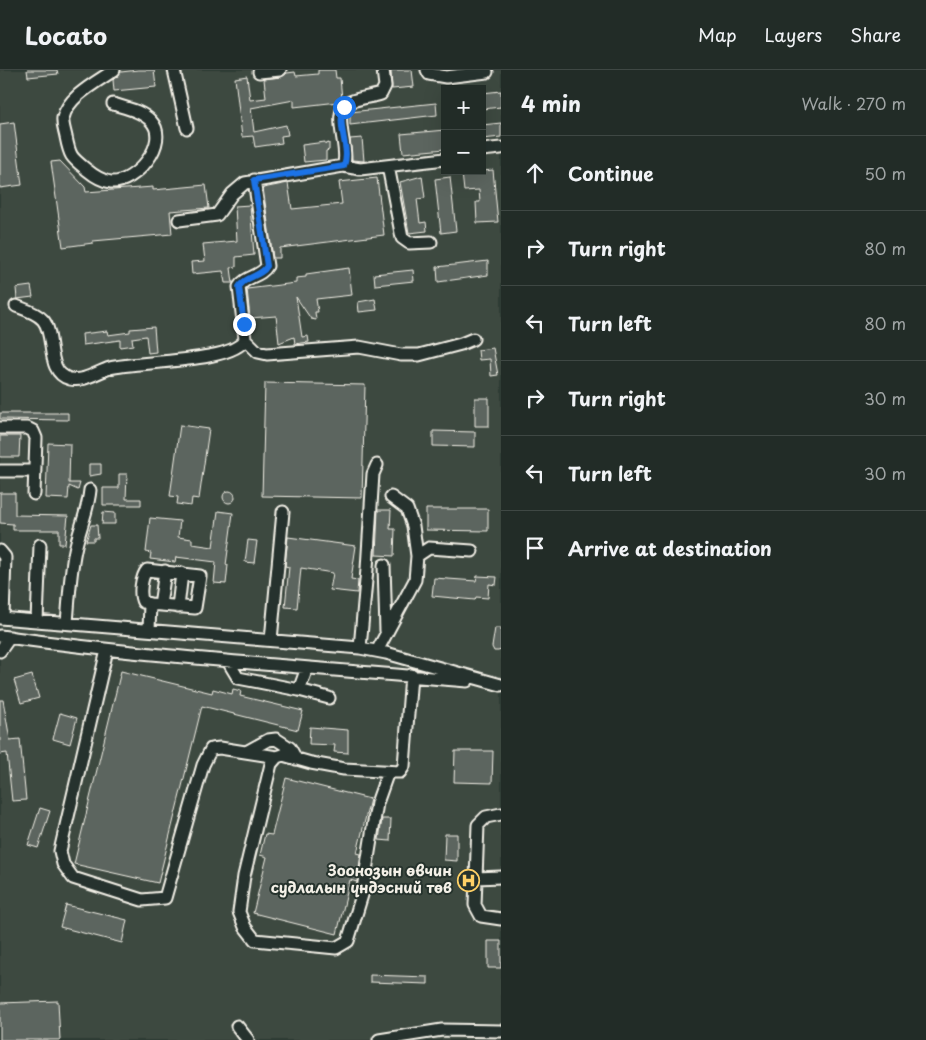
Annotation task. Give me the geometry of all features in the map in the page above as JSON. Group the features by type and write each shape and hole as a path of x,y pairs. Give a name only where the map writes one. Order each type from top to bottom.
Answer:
{"street":[{"path":"113,104 136,110 152,121 156,133 155,147 145,166 129,178 111,182 95,176 69,155 62,120 67,106 114,70"},
{"path":"174,70 187,128"},
{"path":"259,72 280,70"},
{"path":"344,166 345,160 340,122 344,107 348,103 381,94 385,86 383,70"},
{"path":"427,70 429,74 446,77 487,72"},
{"path":"486,150 501,148"},
{"path":"179,220 217,215 236,190 245,183 254,180 344,166 360,169 441,159"},
{"path":"388,166 402,238 410,243 430,242"},
{"path":"254,180 267,266 263,272 245,280 239,287 245,339 258,352 267,354 359,348 401,355 419,355 453,347 472,339"},
{"path":"16,306 43,320 48,328 56,366 61,373 70,379 87,378 111,368 197,358 238,348 245,339"},
{"path":"0,428 27,428 33,431 36,438 34,494"},
{"path":"360,648 368,569 373,474 377,465"},
{"path":"0,471 35,471"},
{"path":"67,623 75,551 82,521 89,504 90,490"},
{"path":"377,651 415,580 417,556 413,526 407,509 391,497"},
{"path":"271,640 283,512"},
{"path":"37,621 40,545"},
{"path":"417,556 429,548 472,551"},
{"path":"0,551 5,557 1,618 360,648 497,684"},
{"path":"384,565 386,633"},
{"path":"152,570 182,573 198,575 200,578 195,608 155,604 141,600 144,574 152,570"},
{"path":"149,630 165,571"},
{"path":"178,607 182,573"},
{"path":"0,651 5,637 229,663 411,675 497,684"},
{"path":"107,650 60,850 63,864 73,878 142,900 165,898 206,757 210,749 220,748 277,757 283,755 344,769 400,772 404,766 411,675"},
{"path":"229,663 238,678 300,690 329,698"},
{"path":"300,690 307,668"},
{"path":"246,752 268,740 276,739 290,748 296,759"},
{"path":"277,757 271,764 246,866 239,912 245,927 255,940 336,948 348,941 362,895 377,802 388,772"},
{"path":"501,814 486,817 478,825 475,905 478,912 486,918 501,919"},
{"path":"476,878 501,877"},
{"path":"237,1026 248,1040"},
{"path":"379,1040 442,1030 501,1031"}],"shaded area":[{"path":"0,70 501,70 501,1040 0,1040"}],"building":[{"path":"27,70 57,70 58,74 28,77"},
{"path":"154,70 156,87 114,91 113,80 121,72"},
{"path":"318,70 335,70 336,78 340,78 342,99 338,102 294,107 294,100 251,108 254,132 286,125 288,135 281,136 282,143 255,147 253,136 242,137 235,78 247,76 250,100 266,98 264,79 281,77 287,73 295,72 296,76 318,74"},
{"path":"391,70 412,70 414,87 392,89"},
{"path":"501,91 501,107 486,109 486,93"},
{"path":"436,103 437,115 350,125 350,112"},
{"path":"14,122 22,185 0,188 0,124"},
{"path":"501,123 501,137 486,139 486,125"},
{"path":"441,130 441,149 403,153 401,134"},
{"path":"362,138 364,161 352,160 350,139"},
{"path":"325,142 325,144 329,143 329,150 326,151 326,160 304,162 302,145"},
{"path":"60,161 85,187 86,192 153,187 153,190 206,185 209,208 170,211 172,234 93,241 93,243 63,247 51,162"},
{"path":"493,170 498,222 477,223 476,202 480,202 479,190 464,191 462,175 486,175 486,171"},
{"path":"422,176 425,198 417,199 420,223 426,222 427,231 409,233 400,182"},
{"path":"450,177 456,231 441,233 435,179"},
{"path":"377,178 384,235 280,248 280,258 273,258 263,188 288,183 292,209 342,204 339,182"},
{"path":"250,205 254,255 236,257 236,267 231,268 233,283 225,283 223,271 192,274 191,262 205,261 203,244 237,241 235,206"},
{"path":"488,261 488,275 438,282 437,267"},
{"path":"349,268 352,295 316,299 318,312 315,312 316,320 311,319 296,297 302,337 308,336 309,342 295,344 294,337 279,343 276,316 250,318 247,289 296,283 296,278 306,277 306,274"},
{"path":"413,270 414,281 375,285 374,274"},
{"path":"31,286 33,297 17,299 16,288"},
{"path":"375,299 377,310 359,312 358,302"},
{"path":"154,327 156,352 148,353 146,336 132,338 133,345 120,347 120,340 83,345 82,334 107,331 108,335 130,332 130,329"},
{"path":"493,348 498,375 491,376 490,359 479,360 478,350"},
{"path":"265,383 365,385 362,498 262,496"},
{"path":"475,398 489,398 489,426 475,426"},
{"path":"0,413 68,413 68,420 0,419"},
{"path":"180,425 209,429 199,499 192,498 191,506 177,504 178,497 170,496"},
{"path":"433,431 475,432 475,447 433,446"},
{"path":"0,436 20,436 19,457 0,457"},
{"path":"48,443 70,444 69,483 80,483 78,490 69,486 68,499 46,498"},
{"path":"89,464 101,464 101,474 89,476"},
{"path":"119,474 127,474 126,499 141,499 141,505 103,505 103,488 119,488"},
{"path":"231,491 234,492 234,502 227,503 224,502 223,495 224,492"},
{"path":"0,493 15,493 15,515 68,516 65,544 59,544 59,530 13,530 13,524 0,523"},
{"path":"426,509 488,509 488,531 426,530"},
{"path":"378,510 391,510 390,529 395,529 394,556 376,555"},
{"path":"218,511 233,513 226,565 228,565 226,584 214,583 216,562 176,557 175,562 150,559 151,553 146,552 150,518 180,521 178,537 192,539 192,544 213,547"},
{"path":"103,512 115,513 115,524 102,524"},
{"path":"91,525 97,525 98,538 94,538 94,541 86,541"},
{"path":"288,537 356,546 351,579 358,580 357,593 330,590 333,573 301,568 297,608 285,607 289,567 285,566"},
{"path":"248,540 257,541 254,563 245,562"},
{"path":"477,576 497,577 496,585 489,584 488,598 476,597 475,600 432,596 434,578 476,581"},
{"path":"495,628 501,628 501,650 498,651 494,651 492,647"},
{"path":"121,671 212,693 213,689 232,694 233,689 241,691 240,696 303,711 298,730 202,706 158,883 74,864"},
{"path":"32,675 39,698 21,703 14,680"},
{"path":"0,700 3,700 10,740 20,739 26,800 12,801 7,753 0,754"},
{"path":"60,713 77,718 70,744 53,739"},
{"path":"310,727 348,730 348,753 334,752 335,745 309,744"},
{"path":"455,751 493,751 492,783 454,782"},
{"path":"286,778 370,799 357,853 361,854 357,882 350,880 337,934 253,913 267,857 260,855 265,834 272,835"},
{"path":"40,808 50,811 38,848 28,845"},
{"path":"382,819 391,819 390,841 379,840"},
{"path":"445,834 457,834 457,861 444,860"},
{"path":"66,905 127,920 122,943 60,927"},
{"path":"488,941 501,941 501,968 488,968"},
{"path":"370,975 428,977 428,984 370,982"},
{"path":"58,1001 60,1040 0,1040 0,1003"}],"place":[{"name":"Зоонозын өвчин судлалын үндэсний төв","path":"468,880"}],"route":[{"path":"244,324 239,287 245,280 266,270 267,266 254,180 341,168 344,166 344,145 340,117 344,107"}]}
